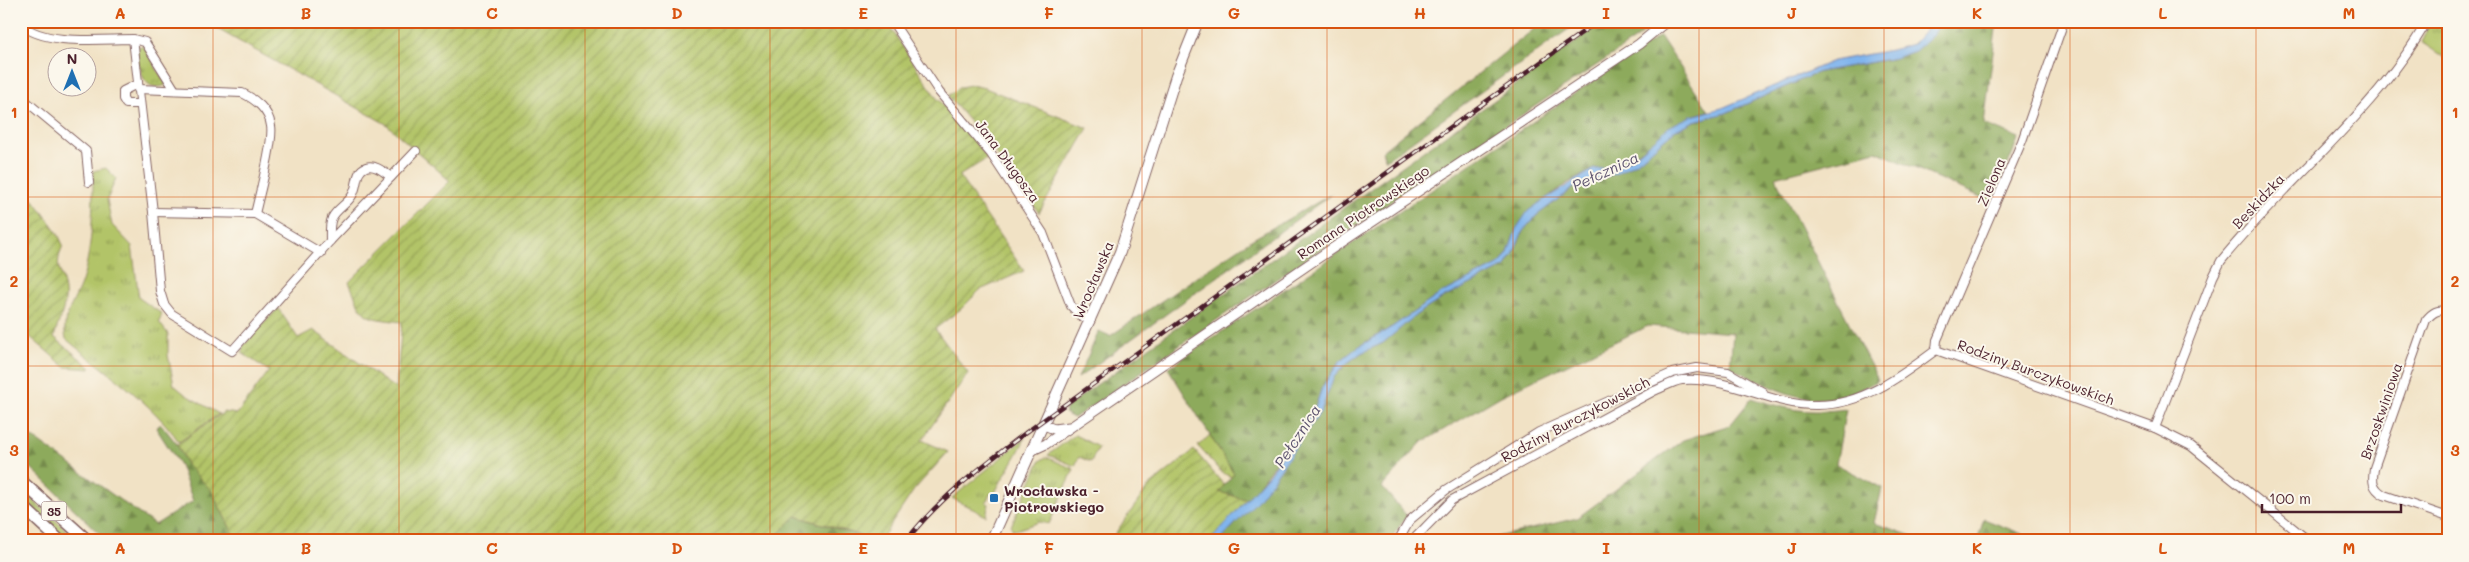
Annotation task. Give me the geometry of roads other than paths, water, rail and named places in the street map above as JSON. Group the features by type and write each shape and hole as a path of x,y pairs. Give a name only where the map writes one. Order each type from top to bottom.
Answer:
{"main road":[{"name":"Wrocławska","path":"991,541 1091,320 1125,239 1176,76 1198,21"},
{"name":"35","path":"21,481 88,541"},
{"name":"35","path":"21,504 60,541"}],"street":[{"name":"Jana Długosza","path":"892,21 938,92 991,154 1043,233 1071,306 1081,316 1091,320"},
{"name":"Romana Piotrowskiego","path":"1033,450 1046,444 1320,257 1639,44 1667,21"},
{"name":"Zielona","path":"1936,350 1937,340 2022,141 2064,21"},
{"name":"Beskidzka","path":"2155,428 2213,277 2221,261 2374,94 2417,40 2427,21"},
{"path":"21,24 28,31 42,37 133,39 145,42 175,90"},
{"path":"133,39 160,291 164,304 172,314 232,351 330,241 416,151"},
{"path":"140,104 126,104 123,100 123,91 137,87 242,92 253,98 262,107 272,127 255,214"},
{"path":"21,97 86,151 89,182"},
{"path":"330,241 330,223 333,215 348,202 354,192 358,174 364,168 373,166 391,177"},
{"path":"153,212 255,214 321,253"},
{"name":"Brzoskwiniowa","path":"2448,312 2442,310 2432,313 2426,320 2374,468 2372,482 2376,490 2384,495 2448,517"},
{"name":"Rodziny Burczykowskich","path":"1412,541 1452,500 1654,391 1681,380 1714,382 1793,404 1818,405 1858,398 1898,379 1936,350 2155,428 2191,446 2278,514 2309,541"},
{"name":"Rodziny Burczykowskich","path":"1398,541 1410,520 1446,490 1539,432 1672,373 1697,368 1728,372 1771,397"},
{"path":"1044,425 1062,429 1074,425"}],"water":[{"name":"Pełcznica","path":"1933,21 1941,21 1934,34 1915,51 1895,58 1819,72 1726,113 1694,121 1674,131 1637,162 1617,173 1573,188 1536,216 1523,231 1513,255 1505,267 1443,298 1416,315 1383,343 1361,353 1346,364 1334,377 1321,411 1258,500 1219,541 1210,541 1268,475 1315,408 1322,387 1340,361 1358,347 1392,327 1440,294 1500,264 1508,253 1516,229 1528,211 1594,169 1615,168 1634,157 1670,126 1691,116 1722,108 1833,61 1913,44"}],"railway":[{"path":"906,541 948,496 1028,431 1598,21"}],"place":[{"name":"Wrocławska - Piotrowskiego","path":"994,498"}]}
